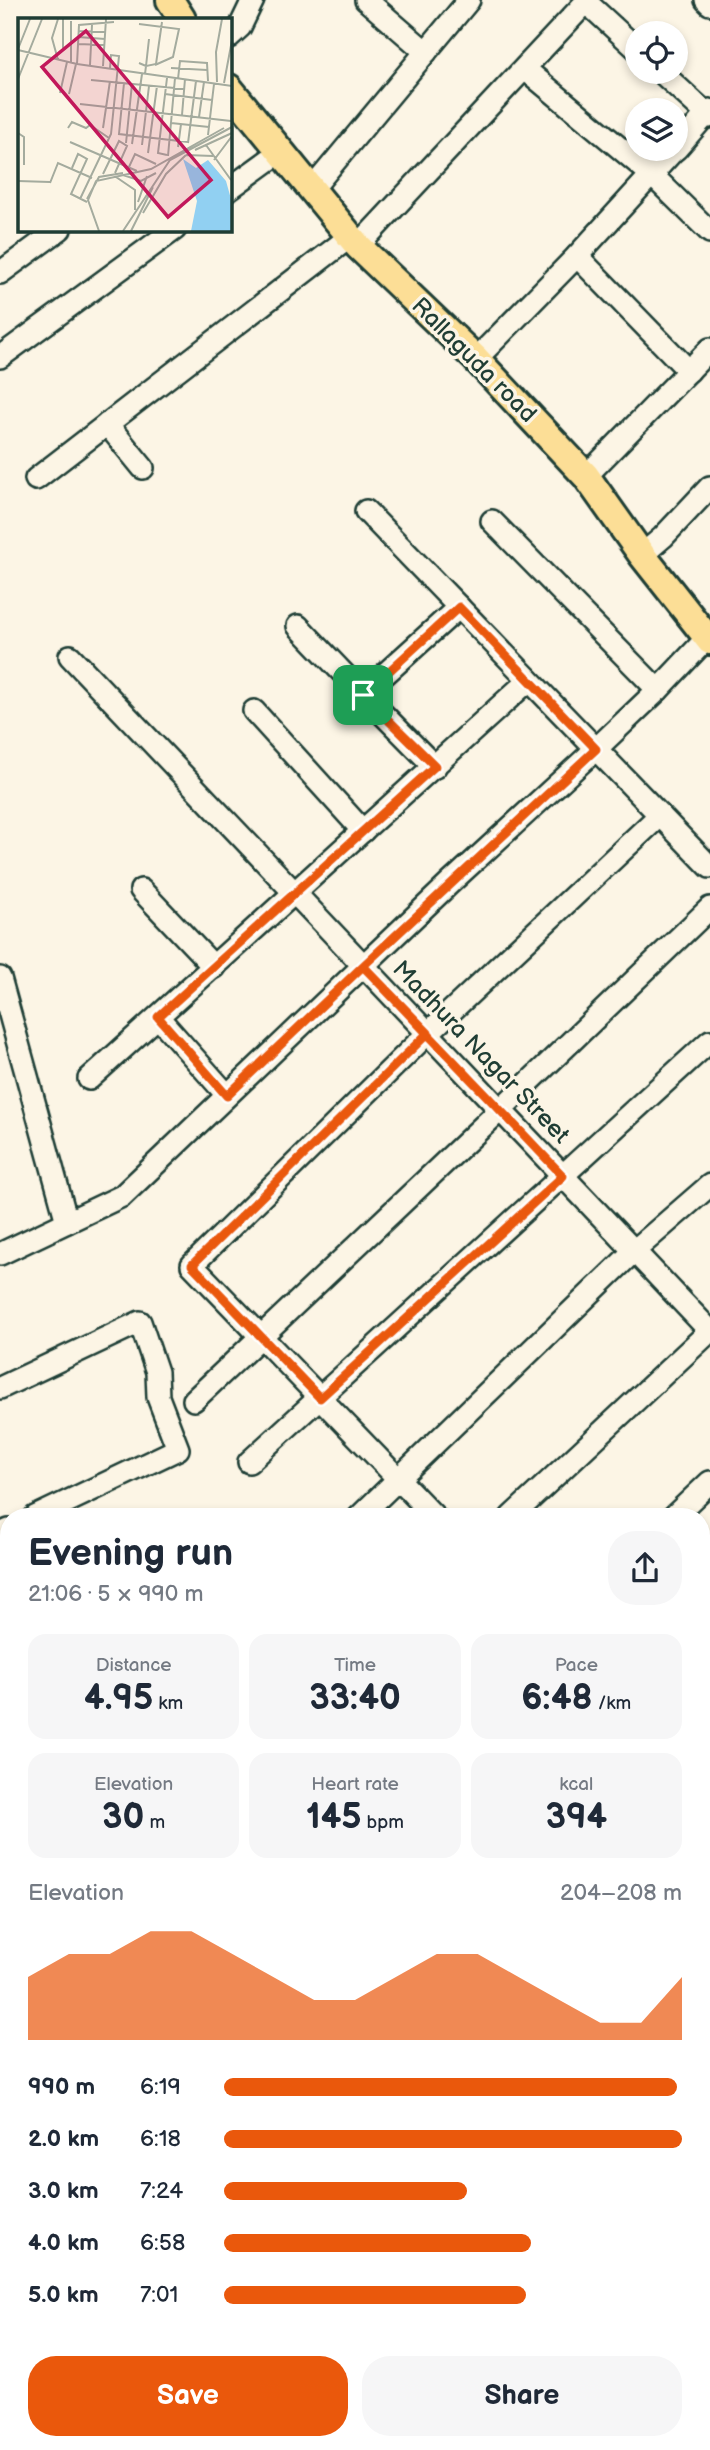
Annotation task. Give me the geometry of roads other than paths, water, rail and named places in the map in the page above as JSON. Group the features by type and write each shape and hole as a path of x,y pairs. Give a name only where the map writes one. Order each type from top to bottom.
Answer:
{"main road":[{"path":"170,0 181,18"},
{"name":"Rallaguda road","path":"232,98 355,241 476,359 586,476 642,555 709,638"}],"street":[{"path":"231,35 240,27 253,0"},
{"path":"366,0 426,51"},
{"path":"312,189 469,0"},
{"path":"706,0 710,4"},
{"path":"36,478 355,241 525,69 587,1 625,37"},
{"path":"525,69 652,175 710,232"},
{"path":"675,84 709,114 688,136"},
{"path":"231,188 280,152"},
{"path":"476,359 577,256 664,161"},
{"path":"0,273 57,231"},
{"path":"0,357 171,231"},
{"path":"577,256 689,372"},
{"path":"586,476 710,349"},
{"path":"107,424 143,468"},
{"path":"642,555 663,537 710,487"},
{"path":"366,511 710,867"},
{"path":"492,521 657,690"},
{"path":"363,695 459,607"},
{"path":"298,626 435,766"},
{"path":"0,1254 122,1196 596,749 709,638"},
{"name":"Madhura Nagar Street","path":"70,656 710,1331"},
{"path":"89,1079 529,680"},
{"path":"254,711 363,831"},
{"path":"426,1508 192,1265 428,1033 660,815"},
{"path":"141,890 214,967"},
{"path":"194,1399 262,1338 385,1217 710,908"},
{"path":"0,978 67,1223"},
{"path":"158,1017 227,1096"},
{"path":"249,1462 710,1041"},
{"path":"368,1508 634,1251 710,1185"},
{"path":"0,1388 140,1322 157,1372 158,1397 178,1449 54,1508"},
{"path":"521,1508 710,1331"},
{"path":"683,1508 710,1482"}]}
